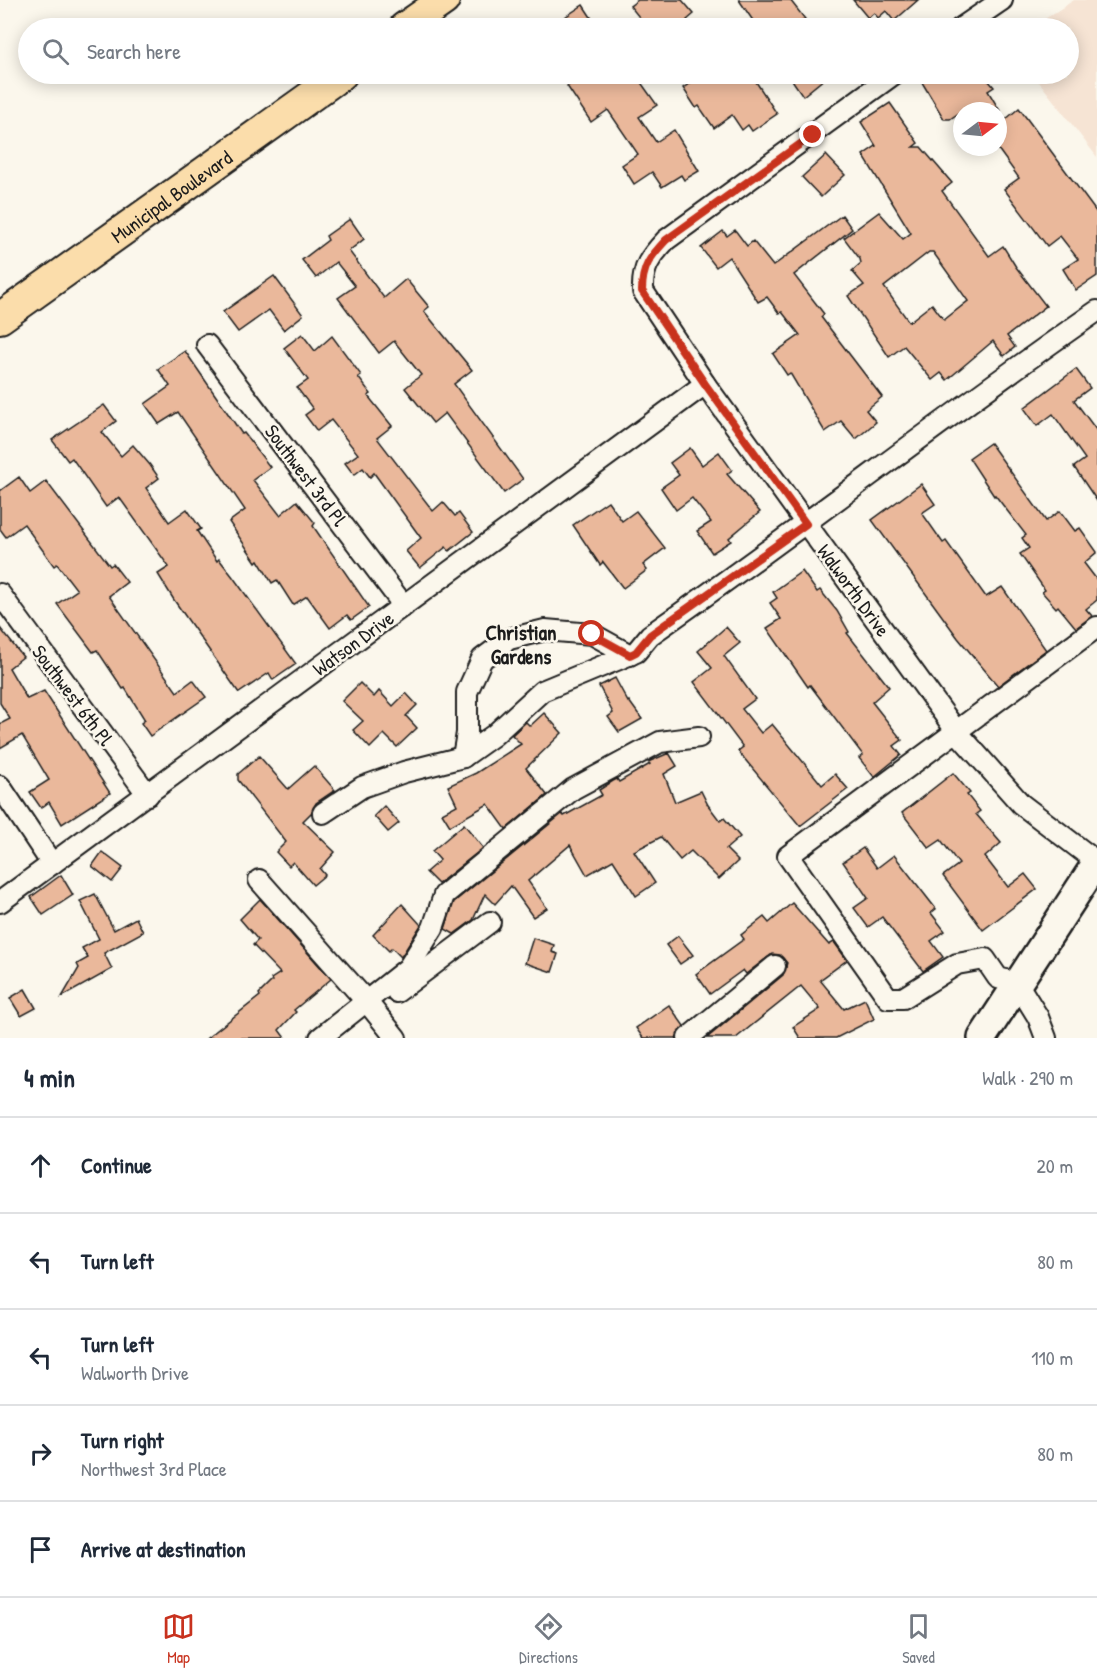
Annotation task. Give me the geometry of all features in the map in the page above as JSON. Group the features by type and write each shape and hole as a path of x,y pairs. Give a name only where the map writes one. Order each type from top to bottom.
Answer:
{"main road":[{"path":"418,18 444,0"},
{"name":"Municipal Boulevard","path":"0,318 328,84"}],"street":[{"path":"976,18 1002,0"},
{"name":"Walworth Drive","path":"880,84 666,240 647,261 642,274 642,291 705,384 957,732 1021,804 1097,862"},
{"path":"323,813 362,787 404,772 463,757 494,735 542,691 636,652 650,635 806,524 922,435 1097,311"},
{"name":"Southwest 3rd Pl","path":"207,345 404,606"},
{"name":"Watson Drive","path":"0,902 705,384"},
{"name":"Southwest 6th Pl","path":"0,594 148,795"},
{"path":"1046,1038 1038,1017 1017,983 998,978 984,959 957,964 903,998 888,998 788,856 1097,627"},
{"path":"463,757 467,692 482,659 509,639 545,630 592,634 630,655"},
{"path":"371,1006 408,968 433,928 444,895 573,789 660,742 699,738"},
{"path":"0,786 52,864"},
{"path":"982,1038 1097,862"},
{"path":"259,880 371,1006 396,1038"},
{"path":"320,1038 371,1006 490,922"},
{"path":"688,1038 775,966"}],"shaded area":[{"path":"1074,0 1097,0 1097,157 1041,84 1079,84 1079,18 1046,18"}],"building":[{"path":"638,0 682,0 694,14 689,18 640,18 630,6"},
{"path":"739,0 790,0 804,18 751,18"},
{"path":"853,0 918,0 897,18 892,18 886,11 878,18 874,13 868,18"},
{"path":"583,5 591,18 564,18"},
{"path":"570,84 642,84 657,105 639,117 656,142 674,130 699,171 684,180 681,175 662,187 652,172 634,184 622,165 638,154 608,110 591,122 567,86"},
{"path":"689,84 758,84 777,114 752,131 748,125 742,130 732,115 714,128 699,106 696,108 683,88"},
{"path":"795,84 818,84 803,96"},
{"path":"923,84 991,84 994,87 988,91 995,102 953,102 953,117 944,119"},
{"path":"890,103 918,143 913,147 921,147 952,183 942,191 989,256 1003,246 1046,306 1007,336 1015,347 1004,356 993,341 947,380 941,373 932,380 904,346 889,357 848,296 864,285 852,271 861,263 860,259 844,238 879,212 903,239 911,233 863,155 876,146 861,122","holes":["929,252 933,252 968,301 944,320 932,304 909,322 884,287"]},
{"path":"1019,108 1097,213 1097,276 1076,290 1063,269 1078,259 1060,236 1047,246 1004,189 1019,178 1003,156 1007,156 1007,118"},
{"path":"826,155 845,175 821,197 802,177"},
{"path":"842,215 852,229 794,275 824,314 821,317 882,397 866,410 876,422 856,439 841,421 825,432 790,373 787,375 773,354 800,335 782,312 779,313 767,297 758,302 729,257 716,267 701,248 723,231 727,236 735,230 747,246 753,241 773,266"},
{"path":"350,219 364,239 349,251 384,298 406,279 429,307 424,311 472,370 454,384 523,479 504,493 445,413 433,423 405,388 421,375 394,341 379,353 338,298 355,286 336,262 316,278 302,260 328,240 326,236"},
{"path":"274,276 303,315 284,330 269,310 238,332 223,312"},
{"path":"302,334 315,351 332,336 361,375 358,377 371,394 368,396 392,426 377,438 433,511 443,502 455,516 459,513 473,532 449,551 446,547 420,568 406,551 421,538 374,473 370,477 363,468 354,475 345,463 358,454 331,420 317,431 305,415 313,409 297,388 308,380 284,348"},
{"path":"185,351 242,434 244,433 270,467 253,480 280,515 297,501 315,523 313,526 369,607 351,620 347,615 330,628 307,596 293,605 277,580 272,583 258,560 256,562 229,522 245,510 178,412 159,424 145,404 170,386 158,369"},
{"path":"1076,369 1090,388 1074,400 1097,431 1097,501 1074,467 1085,459 1053,414 1037,426 1024,408"},
{"path":"104,405 116,421 102,432 121,456 133,445 150,465 159,478 146,488 169,522 187,509 201,529 197,531 217,561 219,559 233,577 296,664 273,680 269,673 239,693 158,574 169,567 119,497 106,507 72,458 68,461 52,440"},
{"path":"990,443 1046,521 1060,511 1075,531 1080,528 1097,552 1084,563 1097,580 1097,600 1086,609 1092,616 1076,628 1058,606 1056,608 1042,592 1045,590 1020,554 1029,548 1022,538 1026,535 994,496 969,458"},
{"path":"690,448 702,465 719,452 732,470 727,474 760,512 729,538 731,541 712,553 697,531 711,522 692,498 676,510 661,488 679,475 670,463"},
{"path":"19,477 30,493 46,481 110,566 113,564 127,582 109,596 177,692 193,680 206,697 150,736 141,723 145,720 125,688 123,689 97,650 93,652 57,604 77,590 57,564 54,566 24,524 6,537 0,529 0,491"},
{"path":"921,484 935,504 922,513 943,543 946,541 986,597 1002,587 1046,650 998,686 958,638 872,520"},
{"path":"608,501 622,521 636,511 665,548 643,565 647,570 623,588 603,562 600,565 573,525"},
{"path":"802,571 817,592 820,590 837,611 849,632 847,633 889,687 872,702 902,740 894,746 901,755 874,777 859,758 863,755 810,685 808,687 767,628 781,619 770,603 777,598 773,592"},
{"path":"726,627 740,643 724,656 755,699 742,709 761,733 772,724 822,785 835,774 848,789 800,826 738,751 743,747 694,682 712,668 698,651"},
{"path":"0,628 23,657 9,668 27,699 44,691 110,793 62,824 49,802 41,808 30,792 49,780 22,735 0,748 0,724 10,719 0,703"},
{"path":"615,678 628,702 642,719 619,732 608,717 613,713 599,686"},
{"path":"360,683 374,697 379,691 393,706 406,693 417,705 406,716 417,728 397,747 384,734 370,748 353,730 363,721 342,701"},
{"path":"544,713 562,733 526,768 547,795 506,829 488,804 450,826 442,813 457,805 448,786 476,773 521,744 512,735 526,722 530,726"},
{"path":"669,753 677,766 664,774 675,802 701,791 720,821 724,818 740,837 726,849 738,861 719,879 691,851 680,860 661,837 634,851 655,883 636,896 613,860 587,875 570,845 528,881 547,908 533,917 511,886 495,904 485,894 473,920 454,934 445,929 454,902 562,814 564,816 602,795 599,790 613,781 617,779 619,782 650,764 648,762"},
{"path":"259,756 288,789 314,766 335,790 316,803 311,813 303,821 335,852 320,869 325,875 313,885 293,862 289,866 276,852 286,842 238,780 238,774"},
{"path":"953,773 970,793 967,795 980,811 976,814 1001,843 985,857 1008,887 1025,874 1037,889 983,930 943,876 959,864 941,840 929,848 902,813"},
{"path":"384,806 399,823 388,832 374,816"},
{"path":"464,824 483,848 438,884 426,872 440,860 432,851"},
{"path":"863,848 877,868 894,855 936,909 931,913 945,931 931,941 943,957 923,971 882,917 868,927 854,908 868,898 843,862"},
{"path":"102,852 123,868 112,882 92,866"},
{"path":"61,875 73,895 43,915 31,897"},
{"path":"95,894 114,930 136,918 143,932 104,953 112,969 62,997 79,968 77,964 88,958 82,948 99,939 80,901"},
{"path":"260,899 331,979 294,1010 296,1012 279,1030 285,1038 207,1038 260,996 259,994 272,981 271,979 280,973 253,945 258,940 240,919"},
{"path":"792,903 829,945 834,942 847,960 820,980 844,1009 865,999 874,1019 836,1038 800,1038 793,1027 820,1009 801,986 736,1038 707,1038 783,975 787,963 780,955 772,954 746,974 743,970 710,994 696,974 744,939 741,935 764,917 769,923"},
{"path":"402,904 421,925 401,957 392,948 389,951 373,935"},
{"path":"678,936 693,955 680,964 666,945"},
{"path":"533,938 554,945 552,952 558,954 552,972 525,963"},
{"path":"25,989 36,1008 21,1016 10,998"},
{"path":"669,1005 684,1026 676,1038 643,1038 636,1028"}],"district":[{"name":"Christian Gardens","path":"521,644"}],"route":[{"path":"592,634 630,655 636,652 650,635 806,524 705,384 642,291 642,274 647,261 666,240 748,179 813,135"}]}
